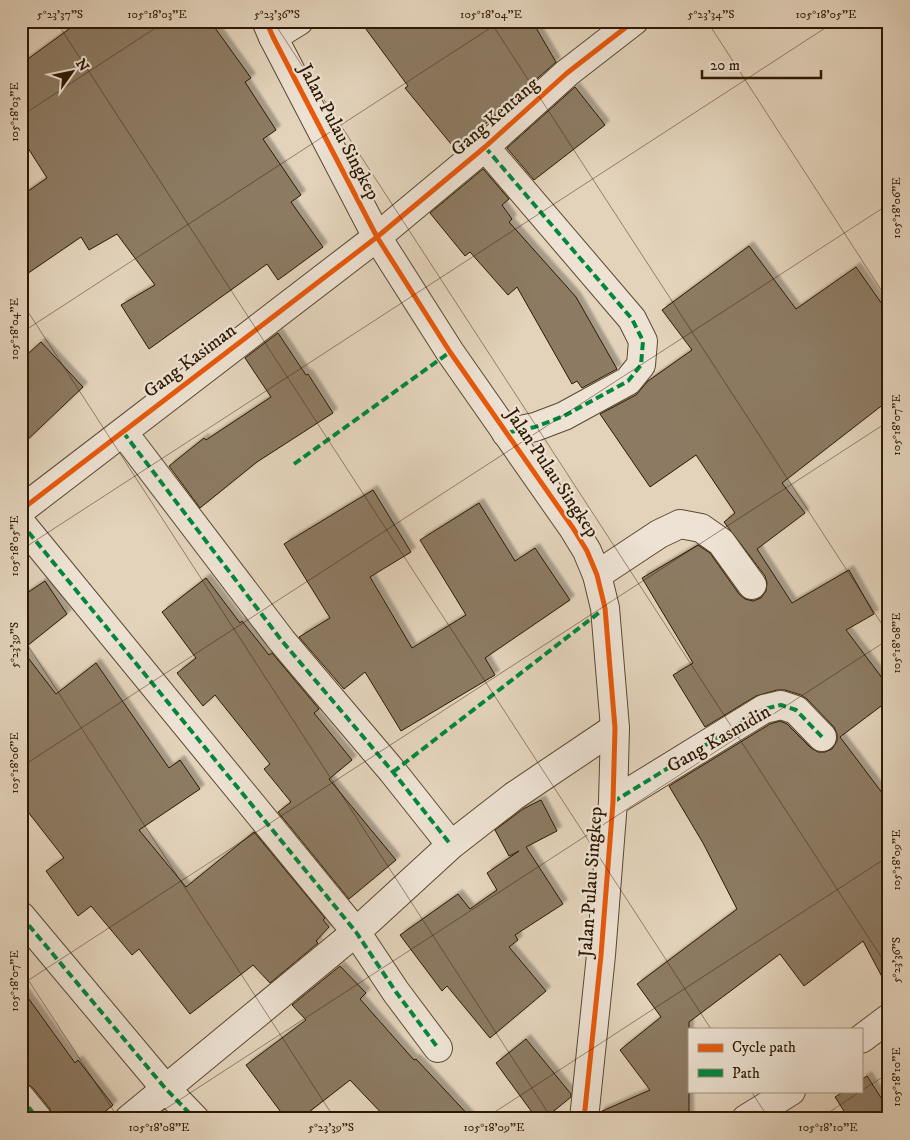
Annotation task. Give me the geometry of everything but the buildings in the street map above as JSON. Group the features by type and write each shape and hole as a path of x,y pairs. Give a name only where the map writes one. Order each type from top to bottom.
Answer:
{"street":[{"path":"270,29 299,21"},
{"name":"Gang Kentang","path":"377,237 484,147 574,67 634,21"},
{"name":"Jalan Pulau Singkep","path":"270,29 377,237 450,352 573,528 587,551 597,575 605,608 615,728 613,802 600,964 584,1119"},
{"path":"484,147 632,319 643,341 641,365 628,381 564,416 535,427 506,432"},
{"name":"Gang Kasiman","path":"21,510 377,237"},
{"path":"122,432 282,641 393,772 451,845"},
{"path":"21,523 356,932 396,992 438,1048"},
{"path":"597,575 659,534 680,524 702,528 721,542 752,585"},
{"name":"Gang Kasmidin","path":"613,802 764,709 781,705 796,710 822,736"},
{"path":"129,1119 356,932 451,845 514,796 615,728"},
{"path":"21,916 165,1088 195,1119"},
{"path":"862,1038 889,1018"},
{"path":"746,1119 789,1092"},
{"path":"21,1098 38,1119"}],"marked path":[{"path":"485,147 632,319 643,341 641,365 628,381 564,416 535,427 506,433"},
{"path":"294,464 450,352"},
{"path":"123,432 282,641 393,772 451,845"},
{"path":"21,523 356,932 396,992 438,1048"},
{"path":"393,772 605,608"},
{"path":"613,802 764,709 781,705 796,710 822,737"},
{"path":"21,916 165,1088 195,1119"},
{"path":"21,1098 38,1119"}],"cycle path":[{"path":"266,21 377,237 450,352 573,528 587,551 597,575 605,608 615,728 613,802 601,955 584,1119"},
{"path":"21,510 377,237 485,147 567,73 634,21"}]}
